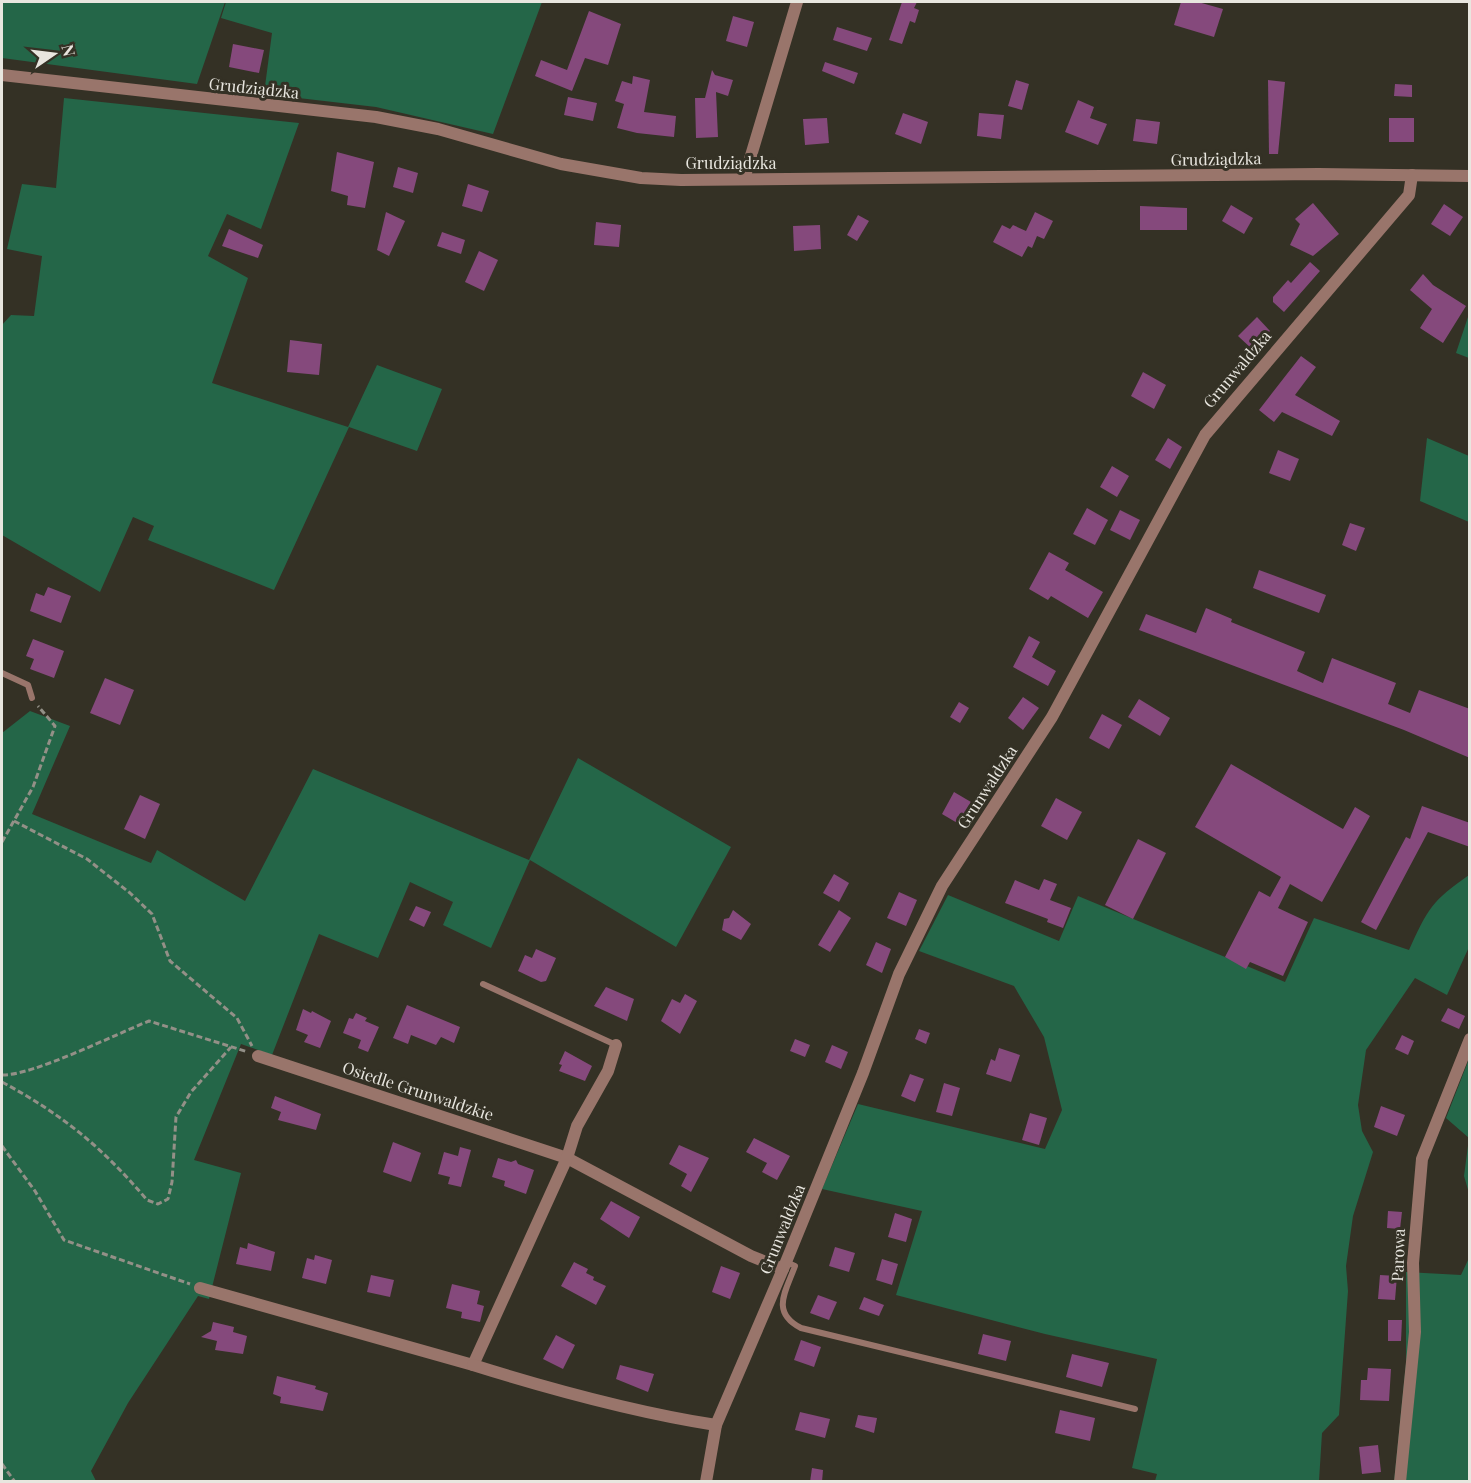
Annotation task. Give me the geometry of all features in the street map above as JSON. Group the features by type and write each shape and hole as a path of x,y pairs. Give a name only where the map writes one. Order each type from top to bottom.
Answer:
{"street":[{"path":"744,180 797,2"},
{"name":"Grudziądzka","path":"2,75 376,117 438,129 561,164 641,178 744,180 1470,176"},
{"name":"Grunwaldzka","path":"706,1482 716,1425 785,1265 863,1072 899,974 942,886 1052,717 1205,435 1409,195 1412,175"},
{"name":"Parowa","path":"1400,1482 1415,1332 1413,1263 1422,1159 1470,1039"},
{"path":"473,1365 567,1158 577,1126 608,1071 616,1045"},
{"name":"Osiedle Grunwaldzkie","path":"258,1056 567,1158 751,1256 785,1265"},
{"path":"200,1288 567,1394 669,1418 716,1425"}],"lane":[{"path":"2,673 28,685 32,698"},
{"path":"483,984 616,1045"},
{"path":"785,1265 795,1266 782,1305 783,1314 789,1322 801,1328 1135,1409"}],"path":[{"path":"2,842 33,787 55,726 32,698"},
{"path":"14,821 87,859 152,914 170,961 237,1018 258,1056"},
{"path":"2,1075 11,1075 36,1066 148,1021 258,1056"},
{"path":"2,1082 58,1114 95,1143 147,1200 158,1204 168,1199 172,1182 176,1116 191,1092 231,1047"},
{"path":"2,1146 35,1191 64,1240 200,1288"},
{"path":"2,1464 15,1482"}],"green space":[{"path":"2,2 225,2 197,84 2,58"},
{"path":"226,2 542,2 493,134 376,107 264,94 272,33 221,18"},
{"path":"64,98 299,123 261,229 227,214 208,256 248,278 212,383 348,427 377,365 442,389 417,451 349,427 274,590 148,540 154,526 133,517 100,592 2,535 2,325 11,315 34,316 42,256 7,249 22,184 56,188"},
{"path":"1469,314 1469,358 1456,353"},
{"path":"1427,438 1469,456 1469,522 1420,501"},
{"path":"30,711 70,726 32,814 151,863 157,850 245,901 313,769 529,860 578,758 731,847 676,947 530,860 491,948 443,925 453,902 410,882 378,958 319,934 272,1055 241,1044 194,1160 241,1173 209,1299 198,1296 128,1403 91,1471 96,1481 2,1482 2,733"},
{"path":"1469,875 1469,947 1447,995 1415,978 1366,1050 1358,1105 1362,1131 1373,1152 1353,1216 1346,1266 1348,1291 1339,1415 1322,1433 1319,1481 1155,1481 1157,1474 1132,1468 1157,1359 1045,1334 896,1295 922,1211 822,1189 858,1104 1045,1149 1062,1110 1044,1037 1014,986 919,951 948,895 1059,941 1078,896 1285,982 1314,918 1409,950 1432,906"},
{"path":"1470,1059 1469,1193 1464,1176 1469,1138 1446,1118"},
{"path":"1469,1258 1469,1481 1394,1482 1406,1363 1406,1272 1461,1275"}],"building":[{"path":"902,2 917,2 914,8 919,10 915,23 910,21 902,44 889,40"},
{"path":"1181,2 1198,2 1223,9 1214,37 1174,25"},
{"path":"589,11 621,24 608,65 585,58 572,91 535,76 541,60 567,70"},
{"path":"733,16 754,22 747,47 726,41"},
{"path":"837,27 872,38 867,51 833,40"},
{"path":"233,44 264,50 259,73 229,67"},
{"path":"825,62 858,73 854,84 822,71"},
{"path":"712,70 715,75 733,80 728,96 716,92 718,137 696,138 695,98 705,98"},
{"path":"633,76 650,80 644,112 676,116 674,137 637,133 617,128 624,104 615,101 622,81 632,84"},
{"path":"1016,80 1029,84 1022,110 1008,106"},
{"path":"1268,80 1285,82 1278,154 1269,154"},
{"path":"1395,84 1412,85 1412,97 1394,96"},
{"path":"568,97 597,103 593,121 564,115"},
{"path":"1078,100 1094,107 1090,118 1107,124 1098,145 1065,132"},
{"path":"903,113 928,122 921,144 895,134"},
{"path":"979,113 1004,115 1001,139 977,136"},
{"path":"827,118 829,143 805,145 803,119"},
{"path":"1389,118 1414,118 1414,142 1389,142"},
{"path":"1136,119 1160,122 1157,144 1133,141"},
{"path":"337,152 374,162 365,208 347,205 348,196 331,191"},
{"path":"398,167 418,173 413,193 393,187"},
{"path":"468,184 489,191 482,212 462,206"},
{"path":"1313,203 1339,234 1313,256 1290,245 1300,224 1295,219"},
{"path":"1444,204 1463,217 1450,236 1431,224"},
{"path":"1231,205 1253,218 1244,234 1222,221"},
{"path":"1140,206 1187,208 1187,230 1140,230"},
{"path":"386,212 405,221 389,256 377,250"},
{"path":"1035,212 1053,221 1044,239 1037,236 1032,248 1028,246 1022,257 993,242 1002,225 1010,229 1013,225 1026,231"},
{"path":"858,215 869,221 857,241 847,235"},
{"path":"596,222 621,225 619,247 594,245"},
{"path":"820,225 821,249 794,251 793,226"},
{"path":"229,229 263,245 258,258 222,246"},
{"path":"442,232 465,240 461,254 437,246"},
{"path":"479,251 498,260 484,291 465,282"},
{"path":"1310,262 1320,271 1284,312 1273,302 1273,297 1288,280 1291,283"},
{"path":"1423,274 1433,285 1466,306 1443,343 1420,328 1432,309 1410,290"},
{"path":"1257,317 1270,331 1252,349 1238,336"},
{"path":"290,340 322,344 319,375 287,372"},
{"path":"1301,356 1316,367 1295,395 1340,421 1332,436 1282,412 1274,422 1259,410"},
{"path":"1143,372 1166,385 1154,409 1131,396"},
{"path":"1168,438 1182,447 1170,469 1155,460"},
{"path":"1278,450 1299,459 1290,481 1269,473"},
{"path":"1112,466 1129,476 1117,497 1100,487"},
{"path":"1087,508 1108,520 1095,545 1073,534"},
{"path":"1120,510 1140,520 1130,540 1110,530"},
{"path":"1350,523 1365,528 1356,551 1342,545"},
{"path":"1049,552 1069,563 1065,570 1103,592 1088,618 1051,596 1048,600 1029,589"},
{"path":"1259,570 1326,595 1319,613 1253,588"},
{"path":"48,587 71,596 61,623 30,611 36,593 44,596"},
{"path":"1206,608 1232,619 1231,622 1305,652 1297,671 1323,683 1332,658 1396,683 1388,704 1410,713 1419,690 1470,709 1470,758 1404,730 1139,630 1146,614 1196,633"},
{"path":"1029,636 1040,642 1032,657 1056,671 1048,686 1013,667"},
{"path":"33,639 64,651 54,678 30,669 34,659 26,656"},
{"path":"105,678 134,690 120,725 90,713"},
{"path":"1023,697 1039,708 1023,730 1008,718"},
{"path":"1139,699 1170,718 1160,736 1128,717"},
{"path":"959,702 969,708 960,723 950,717"},
{"path":"1102,714 1122,725 1109,749 1089,738"},
{"path":"1231,764 1343,829 1355,807 1370,816 1322,902 1290,884 1278,908 1308,922 1283,976 1250,962 1246,969 1225,957 1259,891 1270,897 1281,877 1195,827"},
{"path":"954,792 971,802 959,824 942,814"},
{"path":"140,795 160,804 145,839 124,829"},
{"path":"1056,798 1082,812 1067,840 1041,826"},
{"path":"1422,806 1470,823 1470,847 1428,832 1376,930 1361,922 1406,837 1410,839"},
{"path":"1138,839 1166,853 1133,919 1105,905"},
{"path":"834,874 849,883 839,902 823,893"},
{"path":"1044,879 1057,884 1050,900 1071,908 1063,928 1047,922 1048,919 1005,903 1015,880 1039,890"},
{"path":"899,892 917,900 906,926 887,918"},
{"path":"416,906 431,912 424,927 409,920"},
{"path":"733,910 751,924 741,940 722,930 724,919 729,918"},
{"path":"839,910 851,918 830,952 818,945"},
{"path":"876,942 891,949 882,973 866,965"},
{"path":"536,949 556,958 546,981 541,982 518,971 525,955 532,958"},
{"path":"606,987 634,999 627,1021 594,1006"},
{"path":"685,994 697,1001 680,1034 661,1021 672,999 680,1003"},
{"path":"407,1005 460,1027 454,1043 441,1037 436,1045 411,1035 408,1044 393,1038"},
{"path":"1448,1008 1465,1016 1459,1029 1441,1021"},
{"path":"303,1009 331,1021 320,1048 304,1042 308,1035 296,1030"},
{"path":"356,1013 367,1018 365,1021 379,1027 368,1052 358,1048 361,1040 343,1033 349,1018 353,1019"},
{"path":"919,1029 930,1033 926,1044 915,1039"},
{"path":"1402,1035 1414,1041 1408,1055 1395,1049"},
{"path":"795,1039 810,1045 805,1057 790,1051"},
{"path":"832,1045 848,1052 841,1069 825,1062"},
{"path":"999,1048 1020,1055 1011,1082 986,1074 991,1059 995,1061"},
{"path":"565,1051 592,1066 585,1081 559,1071 562,1065 559,1064"},
{"path":"910,1074 924,1079 915,1102 901,1096"},
{"path":"944,1083 960,1088 952,1116 936,1112"},
{"path":"275,1096 321,1114 316,1130 278,1120 281,1112 271,1108"},
{"path":"1381,1106 1405,1115 1397,1136 1374,1127"},
{"path":"1030,1113 1047,1118 1039,1145 1022,1140"},
{"path":"754,1138 790,1156 777,1180 762,1172 767,1163 746,1152"},
{"path":"393,1142 421,1153 411,1182 383,1172"},
{"path":"679,1145 709,1158 691,1192 681,1186 687,1174 669,1164"},
{"path":"460,1147 471,1150 461,1187 448,1184 450,1177 438,1174 444,1152 458,1156"},
{"path":"498,1158 511,1162 516,1160 518,1164 534,1170 526,1194 504,1186 505,1181 492,1177"},
{"path":"611,1201 640,1217 629,1238 600,1219"},
{"path":"1388,1211 1402,1212 1400,1229 1387,1228"},
{"path":"895,1213 912,1219 906,1242 888,1237"},
{"path":"248,1243 275,1252 271,1271 236,1264 240,1247 247,1249"},
{"path":"835,1247 855,1253 849,1272 829,1266"},
{"path":"315,1255 332,1260 326,1284 302,1278 307,1258 314,1260"},
{"path":"882,1259 898,1264 892,1285 876,1280"},
{"path":"574,1262 588,1269 586,1273 594,1277 593,1280 606,1286 596,1305 561,1286"},
{"path":"721,1266 740,1273 730,1299 712,1292"},
{"path":"371,1275 394,1280 390,1297 367,1292"},
{"path":"1380,1275 1397,1276 1395,1300 1378,1299"},
{"path":"452,1284 480,1291 477,1304 484,1306 480,1322 461,1318 462,1312 446,1308"},
{"path":"818,1295 837,1302 829,1320 810,1313"},
{"path":"864,1297 884,1305 879,1316 859,1309"},
{"path":"1388,1320 1402,1320 1401,1341 1388,1341"},
{"path":"213,1322 234,1327 233,1332 247,1336 243,1354 215,1350 217,1341 201,1337 211,1331"},
{"path":"983,1334 1011,1341 1006,1361 978,1354"},
{"path":"556,1335 575,1345 563,1369 543,1359"},
{"path":"801,1340 821,1347 814,1367 794,1360"},
{"path":"1072,1354 1109,1363 1102,1387 1066,1377"},
{"path":"620,1365 654,1374 648,1392 616,1379"},
{"path":"1368,1368 1391,1369 1389,1401 1360,1400 1361,1380 1367,1380"},
{"path":"277,1376 316,1386 315,1389 328,1393 323,1411 280,1403 281,1397 273,1394"},
{"path":"1060,1410 1095,1418 1090,1441 1055,1433"},
{"path":"800,1412 830,1419 825,1438 795,1430"},
{"path":"858,1415 877,1418 874,1433 855,1427"},
{"path":"1378,1445 1381,1472 1362,1474 1359,1447"},
{"path":"812,1468 823,1470 822,1482 810,1482"}]}
